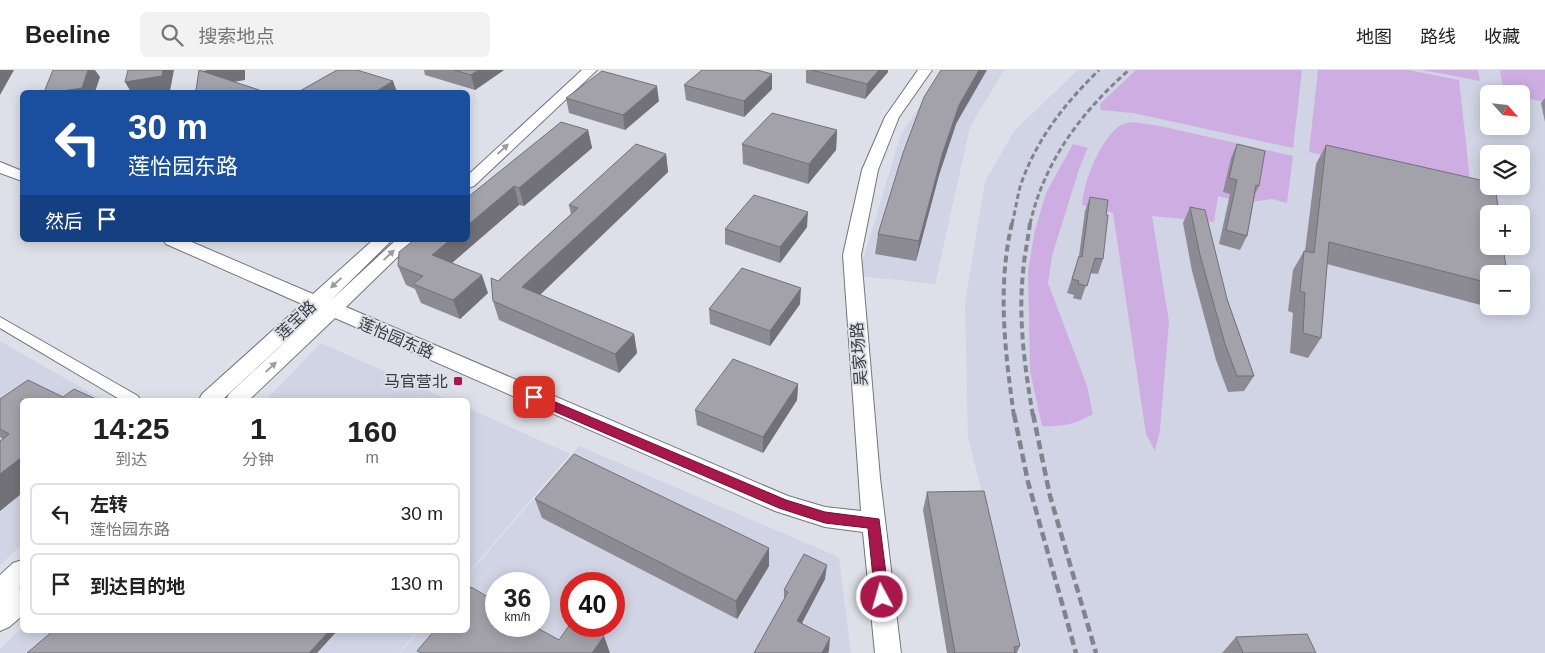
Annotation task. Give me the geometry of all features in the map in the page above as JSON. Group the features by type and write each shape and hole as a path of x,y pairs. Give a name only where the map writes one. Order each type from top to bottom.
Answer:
{"street":[{"path":"470,162 570,70"},
{"path":"470,180 590,70"},
{"name":"吴家场路","path":"888,653 874,523 852,255 870,170 892,117 925,70"},
{"path":"0,167 20,175"},
{"name":"莲怡园东路","path":"177,242 783,504 825,517 874,523"},
{"name":"莲宝路","path":"238,398 381,242"},
{"name":"莲宝路","path":"211,398 403,242"},
{"path":"0,322 130,398"},
{"path":"0,591 20,573"},
{"path":"0,619 20,602"}],"shaded area":[{"path":"944,70 1004,70 970,127 935,284 858,276 901,134"},
{"path":"1078,70 1545,70 1545,653 1022,653 968,437 965,304 985,181 1015,130"},
{"path":"1136,70 1302,70 1293,148 1133,113 1101,110 1100,104"},
{"path":"1318,70 1409,70 1459,80 1471,189 1309,152"},
{"path":"1422,70 1478,70 1480,81"},
{"path":"1500,70 1545,70 1545,102 1530,99 1530,85 1502,85"},
{"path":"1133,122 1160,126 1293,156 1287,203 1272,199 1243,203 1218,196 1214,222 1152,216 1169,322 1160,430 1155,451 1146,434 1113,213 1082,205 1089,174 1105,142 1118,127"},
{"path":"1073,144 1088,148 1080,166 1052,256 1048,283 1087,386 1093,414 1069,424 1042,426 1030,371 1028,271 1035,230 1046,193"},
{"path":"0,341 100,398 20,398 20,547 0,565"},
{"path":"321,343 445,398 268,398"},
{"path":"470,409 570,454 470,571"},
{"path":"579,446 839,557 851,653 400,653 417,633 470,633 470,573"},
{"path":"20,630 20,633 416,633 399,653 0,653 0,649"}],"building":[{"path":"53,70 88,70 82,88 45,90"},
{"path":"128,70 163,70 162,76 125,82"},
{"path":"199,70 259,90 196,90"},
{"path":"337,70 357,70 393,81 378,90 302,90"},
{"path":"454,70 478,70 471,75"},
{"path":"702,70 757,70 772,74 744,101 684,85"},
{"path":"812,70 879,70 867,84"},
{"path":"941,70 979,70 959,105 942,155 919,241 878,234 903,153 924,97"},
{"path":"602,71 657,86 623,115 566,98"},
{"path":"772,113 837,130 809,164 742,144"},
{"path":"561,122 588,130 519,188 514,186 470,223 470,195"},
{"path":"636,144 666,154 522,287 634,334 615,354 493,301 491,278 498,281 578,208 569,205"},
{"path":"1237,144 1265,151 1259,186 1256,185 1247,236 1226,230 1237,180 1229,178"},
{"path":"1326,145 1480,180 1480,195 1496,195 1498,205 1480,205 1480,255 1504,255 1506,265 1480,265 1480,281 1329,242 1321,338 1303,333 1305,293 1300,291 1304,251 1314,253"},
{"path":"754,195 808,212 780,247 725,229"},
{"path":"1090,197 1108,200 1106,215 1108,215 1103,259 1095,258 1087,286 1078,284 1079,281 1072,279 1079,256 1082,257"},
{"path":"1190,207 1205,210 1227,299 1254,376 1237,376 1225,344 1200,255"},
{"path":"412,242 448,242 432,255 482,275 453,300 413,284 423,276 398,266 399,252"},
{"path":"742,268 801,288 770,331 709,309"},
{"path":"733,359 798,384 763,437 695,410"},
{"path":"28,380 63,397 74,389 94,398 20,398 20,459 0,474 0,441 9,434 0,429 0,399"},
{"path":"574,454 769,548 736,601 535,499"},
{"path":"984,491 1020,646 1014,647 1015,653 955,653 927,492"},
{"path":"804,554 827,565 797,621 830,638 822,653 754,653 788,592 784,590"},
{"path":"471,587 485,595 485,637 550,637 550,635 559,640 561,637 603,637 592,653 421,653 417,651 432,633 470,633"},
{"path":"50,633 327,633 309,653 27,653"},
{"path":"1307,634 1316,653 1243,653 1236,637"}],"railway":[{"path":"1012,224 1020,187 1026,170 1043,138 1063,109 1099,70"},
{"path":"1030,224 1036,201 1045,180 1067,140 1095,103 1129,70"},
{"path":"1012,223 1005,271 1004,320 1014,416"},
{"path":"1030,223 1021,309 1025,362 1033,416"},
{"path":"1014,414 1028,482 1076,653"},
{"path":"1033,414 1050,496 1096,653"}],"place":[{"name":"马官营北","path":"458,381"}],"route":[{"path":"534,397 804,512 825,517 874,523 882,597"}]}
